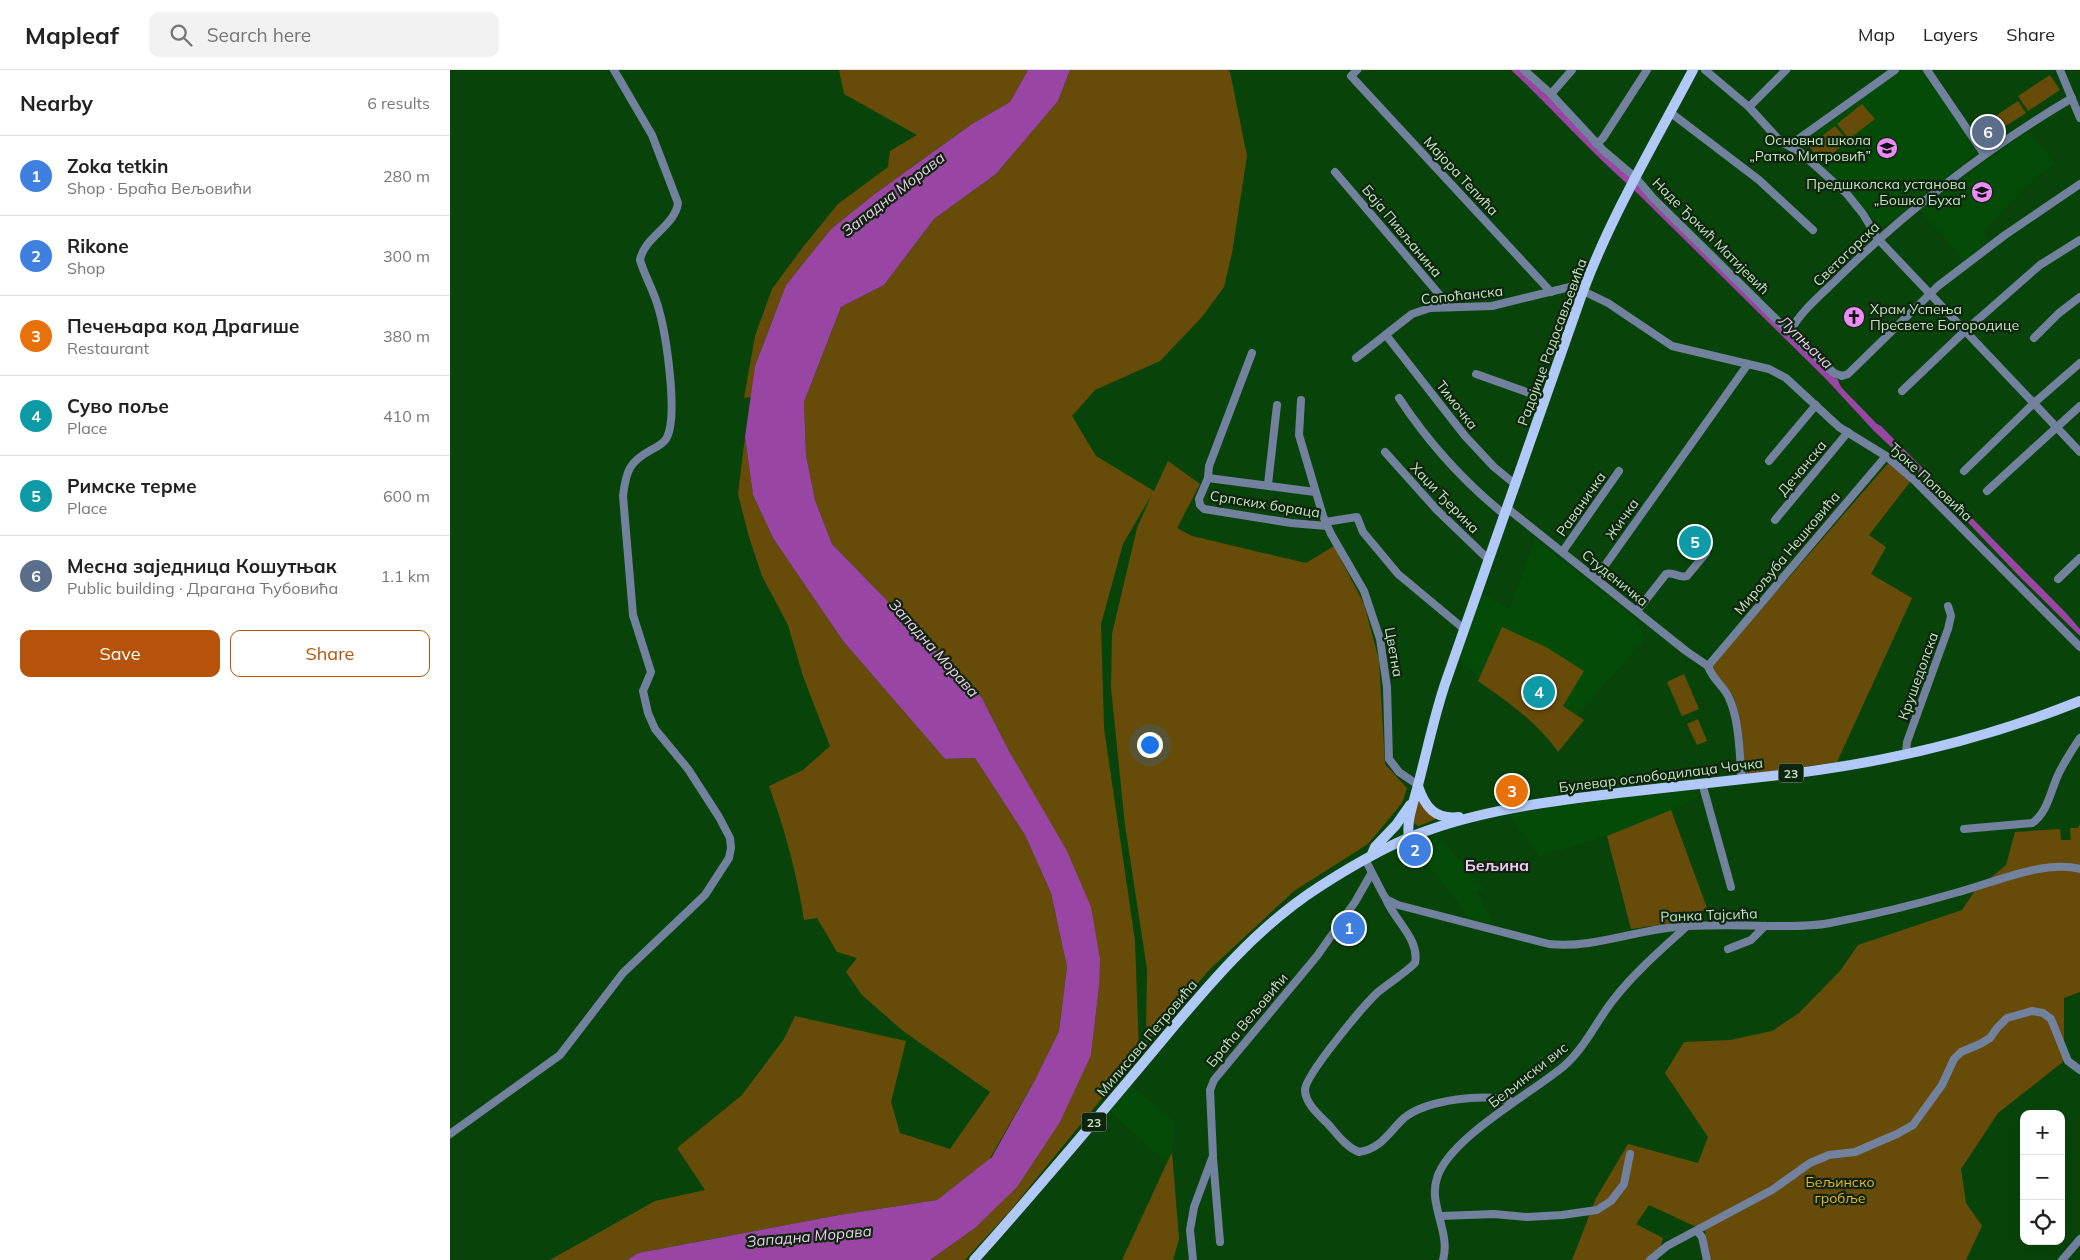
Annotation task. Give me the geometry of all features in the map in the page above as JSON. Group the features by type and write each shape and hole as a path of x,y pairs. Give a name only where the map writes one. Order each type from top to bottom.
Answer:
{"main road":[{"name":"Радојице Радосављевића","path":"1414,798 1438,705 1600,248 1693,70"},
{"name":"Булевар ослободилаца Чачка","path":"1368,857 1409,837 1433,828 1472,818 1541,804 1805,772 1906,754 1962,740 2080,701"},
{"path":"1418,785 1424,803 1432,812 1448,818 1472,818"},
{"path":"1409,837 1408,826 1414,798"},
{"path":"1368,857 1396,825 1414,798"},
{"name":"Милисава Петровића","path":"974,1260 1221,972 1262,931 1288,909 1320,886 1368,857"}],"street":[{"path":"450,1134 560,1055 623,972 705,895 729,858 731,848 730,838 719,817 688,769 655,729 643,698 642,691 651,672 633,615 623,496 629,468 636,460 666,440 669,433 671,394 669,363 659,310 640,260 642,251 669,220 678,203 652,135 614,70"},
{"name":"Мајора Тепића","path":"1356,70 1351,75 1352,77 1551,292"},
{"name":"Наде Ђокић Матијевић","path":"1524,70 1551,94 1597,144 1784,327 1791,330 1793,335 1830,370 1842,376 1851,371 1930,294"},
{"path":"1551,94 1572,70"},
{"path":"1597,144 1603,138 1646,70"},
{"path":"1705,70 1749,106 1778,139 1784,144 1790,145 1847,194 1864,214 1878,239 2080,452"},
{"path":"1749,106 1786,70"},
{"path":"1790,145 1895,70"},
{"path":"1927,70 1984,154"},
{"path":"2060,70 2075,100 2080,118"},
{"name":"Светогорска","path":"1791,330 1811,306 1878,239 1930,195 1984,154 2075,100"},
{"path":"1671,113 1759,180 1813,230"},
{"name":"Баја Пивљанина","path":"1335,172 1450,306"},
{"path":"1930,294 2005,235 2080,184"},
{"path":"1902,391 1966,330 2040,266 2080,240"},
{"name":"Сопоћанска","path":"1356,358 1417,311 1450,306 1492,306 1567,288 1584,291"},
{"name":"Ђоке Поповића","path":"1584,291 1613,306 1672,346 1769,369 1781,374 1848,432 1886,456 1930,495 2080,647"},
{"path":"2034,338 2059,313 2080,297"},
{"name":"Тимочка","path":"1386,335 1465,436 1494,467 1516,485"},
{"name":"Српских бораца","path":"1252,353 1209,466 1208,478 1199,500 1200,505 1204,509 1291,523 1326,524 1357,517 1363,532 1398,574 1464,629"},
{"path":"1964,471 2034,403 2080,363"},
{"name":"Жичка","path":"1596,578 1748,364"},
{"path":"1476,374 1546,399"},
{"path":"1399,398 1449,462 1479,493 1506,511"},
{"name":"Српских бораца","path":"1302,400 1298,431 1326,524"},
{"path":"1769,461 1816,404"},
{"name":"Српских бораца","path":"1268,484 1277,405"},
{"path":"1987,491 2080,406"},
{"name":"Дечанска","path":"1775,520 1848,432"},
{"name":"Хаџи Ђерина","path":"1385,452 1436,509 1490,560"},
{"name":"Мирољуба Нешковића","path":"1708,666 1886,456"},
{"name":"Раваничка","path":"1562,551 1619,470"},
{"name":"Српских бораца","path":"1208,478 1268,484 1316,492"},
{"name":"Студеничка","path":"1506,511 1562,551 1692,656 1708,666"},
{"name":"Цветна","path":"1326,524 1359,580 1375,618 1386,668 1389,759 1399,772 1418,785"},
{"path":"1637,611 1666,574 1671,573 1682,578 1687,576 1706,554"},
{"path":"2058,579 2080,558"},
{"name":"Крушедолска","path":"1906,754 1907,742 1948,629 1951,616 1948,606"},
{"path":"1708,666 1711,674 1725,692 1731,704 1735,719 1742,779"},
{"path":"1964,829 2032,823 2042,812 2058,774 2080,738"},
{"path":"1702,783 1731,887"},
{"path":"1368,857 1371,874 1390,909 1414,943 1415,963 1378,992 1356,1015 1305,1086 1309,1102 1316,1112 1348,1145 1359,1152 1372,1150 1414,1111 1433,1104 1491,1098 1513,1102"},
{"name":"Ранка Тајсића","path":"1386,899 1420,912 1549,944 1567,946 1644,931 1687,926 1802,926 1828,924 1885,912 2031,871 2060,867 2080,869"},
{"name":"Браћа Вељовићи","path":"1193,1260 1190,1230 1194,1206 1213,1156 1210,1090 1214,1080 1317,956 1355,902 1371,874"},
{"name":"Бељински вис","path":"1443,1260 1445,1239 1435,1195 1435,1186 1441,1168 1459,1146 1513,1102 1550,1077 1572,1059 1615,998 1687,926"},
{"path":"1728,949 1751,940 1765,926"},
{"path":"1650,1260 1667,1246 1772,1190 1810,1163 1829,1155 1854,1152 1897,1134 1913,1125 1942,1085 1954,1059 1962,1052 1990,1038 2007,1018 2032,1011 2043,1013 2051,1019 2068,1060 2080,1070"},
{"path":"1441,1216 1494,1214 1527,1217 1597,1210 1611,1201 1624,1184 1630,1154"},
{"path":"1213,1156 1220,1242"},
{"path":"1697,1231 1702,1237 1707,1260"},
{"path":"2062,1260 2080,1239"}],"shaded area":[{"name":"Основна школа „Ратко Митровић”","path":"1902,70 1922,70 1976,149 1976,153 1886,225 1878,229 1868,212 1798,146"},
{"name":"Предшколска установа „Бошко Буха”","path":"2027,132 2056,163 2037,176 1982,232 1988,240 1964,260 1919,209"},
{"path":"1535,540 1632,616 1645,639 1577,715 1563,706 1546,647 1502,627 1480,677 1459,660 1481,594 1510,609"},
{"path":"1689,791 1699,796 1671,810 1607,836 1539,856 1509,814 1604,800"},
{"path":"1440,838 1484,888 1476,892 1494,924 1470,918 1415,847"},
{"path":"1132,1086 1174,1122 1172,1152 1167,1163 1109,1110"}],"green space":[{"path":"839,70 1028,70 1010,102 972,124 876,193 831,229 786,285 755,366 751,397 744,398 755,336 772,289 838,204 888,167 890,151 917,135 844,94"},
{"path":"1070,70 1228,70 1230,72 1247,156 1232,253 1224,287 1202,317 1160,361 1095,390 1072,416 1096,456 1154,491 1168,461 1200,484 1177,528 1192,536 1306,563 1334,546 1364,604 1379,660 1385,764 1407,788 1402,803 1368,844 1294,891 1210,969 1146,1043 1147,969 1125,825 1111,688 1112,634 1137,528 1152,494 1123,544 1101,624 1104,728 1135,941 1139,1053 1009,1212 965,1260 930,1260 975,1228 1091,1055 1099,987 1009,751 982,698 832,544 815,500 806,455 804,402 841,307 884,285 934,219 996,174 1058,101"},
{"path":"2050,75 2060,90 2028,111 2018,96"},
{"path":"2018,101 2026,113 2004,127 1997,115"},
{"path":"1862,104 1875,119 1849,139 1837,124"},
{"path":"1835,126 1848,141 1822,162 1809,146"},
{"path":"745,437 753,495 773,538 843,641 945,759 975,758 1025,835 1051,893 1067,967 1059,1031 1036,1078 989,1160 937,1200 839,1215 638,1253 627,1260 550,1260 655,1201 705,1190 677,1148 742,1095 784,1039 795,1016 906,1041 891,1102 900,1133 950,1149 990,1092 903,1031 862,995 846,972 857,958 837,952 817,918 804,920 790,852 769,786 803,770 830,746 803,676 788,625 762,576 749,537 738,494"},
{"path":"1890,461 1910,482 1869,535 1886,547 1871,574 1912,598 1837,762 1744,775 1738,712 1733,696 1711,667"},
{"path":"1502,627 1546,647 1584,671 1563,706 1584,720 1558,752 1531,722 1478,681"},
{"path":"1684,674 1699,709 1682,716 1667,682"},
{"path":"1698,719 1707,741 1697,745 1687,724"},
{"path":"1419,800 1438,818 1419,826 1415,824 1413,820"},
{"path":"1671,810 1707,908 1687,921 1631,929 1607,836"},
{"name":"Бељинско гробље","path":"2080,824 2080,992 2064,998 2064,1061 1998,1113 1961,1169 1966,1203 1982,1226 1966,1260 1708,1260 1705,1231 1649,1205 1636,1224 1663,1238 1657,1260 1572,1260 1596,1198 1628,1144 1698,1163 1708,1137 1665,1073 1684,1042 1730,1040 1772,1031 1799,1013 1840,971 1858,945 1962,910 1974,892 2006,865 2015,832 2060,829 2061,840 2071,840 2070,828 2078,828"},
{"path":"1172,1152 1179,1239 1173,1260 1122,1260"}],"water":[{"name":"Западна Морава","path":"1028,70 1070,70 1058,101 996,174 934,219 884,285 841,307 804,402 806,455 815,500 832,544 982,698 1009,751 1067,851 1091,907 1100,959 1099,987 1091,1055 1060,1122 1017,1187 975,1228 930,1260 627,1260 638,1253 839,1215 937,1200 992,1157 1036,1078 1059,1031 1067,967 1051,893 1025,835 975,758 945,759 843,641 773,538 753,495 745,437 755,366 786,285 831,229 876,193 972,124 1010,102"},
{"path":"1511,70 1520,70 1636,181 1753,300 1838,380 1841,387 1877,424 2067,614 2080,629 2080,636 2020,577 1939,492 1874,431 1826,379"}],"place":[{"name":"Месна заједница Кошутњак","path":"1988,132"},
{"name":"Основна школа „Ратко Митровић”","path":"1887,148"},
{"name":"Предшколска установа „Бошко Буха”","path":"1982,192"},
{"name":"Храм Успења Пресвете Богородице","path":"1854,317"},
{"name":"Римске терме","path":"1695,542"},
{"name":"Суво поље","path":"1539,692"},
{"name":"Печењара код Драгише","path":"1512,791"},
{"name":"Rikone","path":"1415,850"},
{"name":"Zoka tetkin","path":"1349,928"}],"district":[{"name":"Бељина","path":"1497,865"}],"water label":[{"name":"Лупњача","path":"1806,342"}]}
